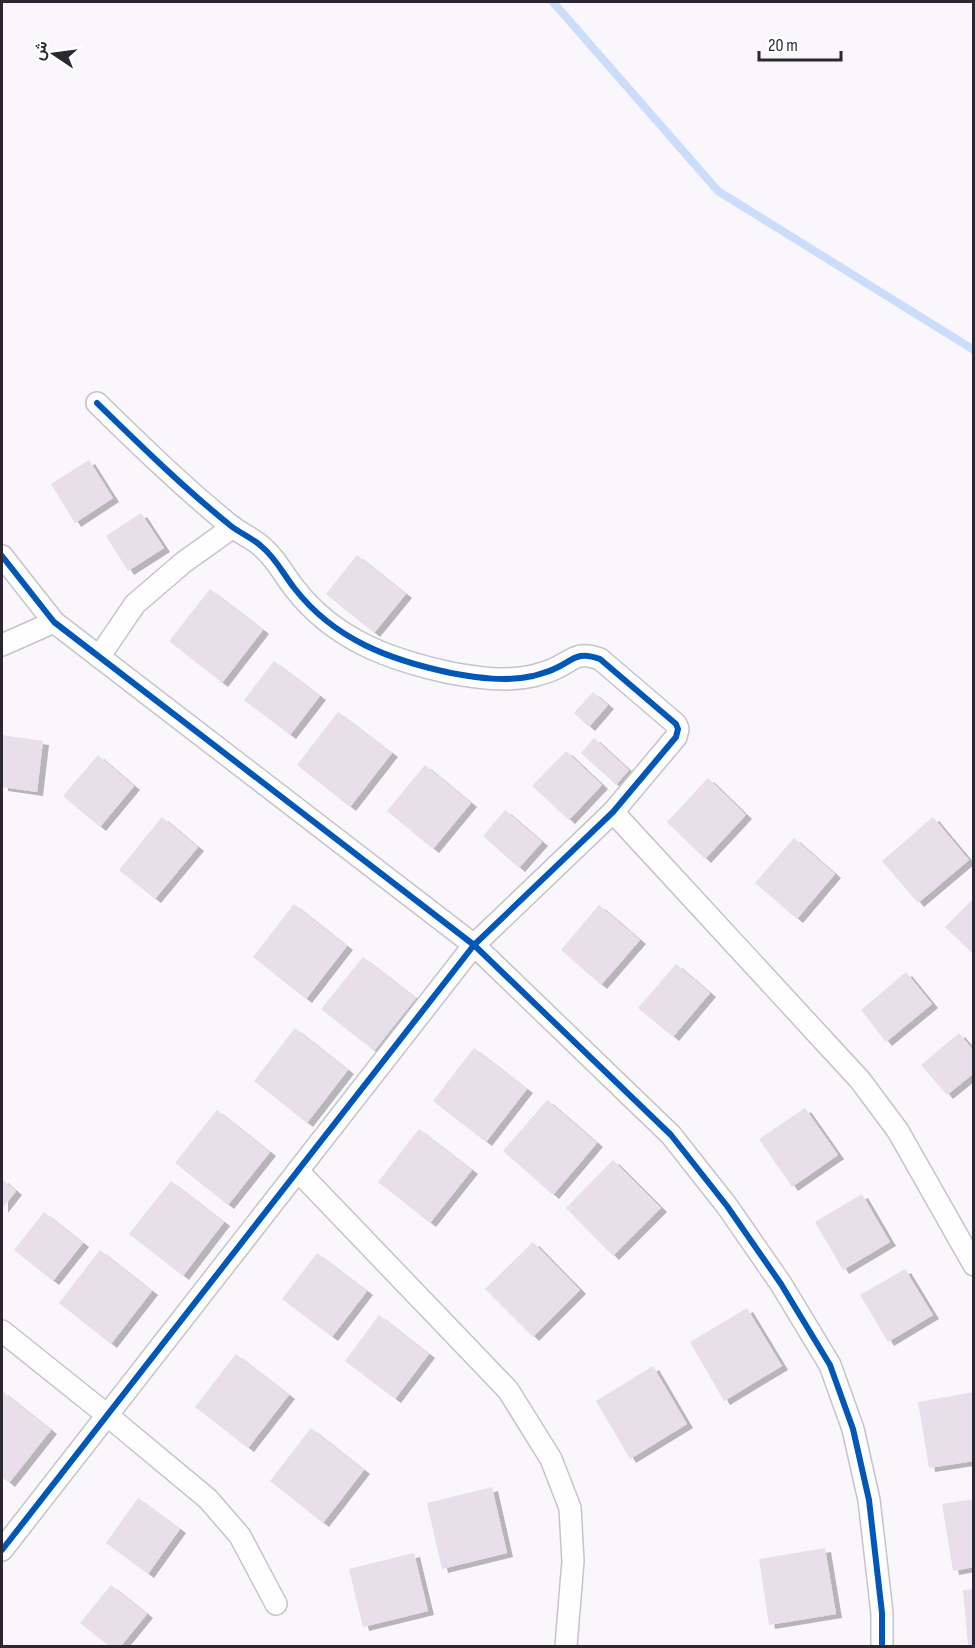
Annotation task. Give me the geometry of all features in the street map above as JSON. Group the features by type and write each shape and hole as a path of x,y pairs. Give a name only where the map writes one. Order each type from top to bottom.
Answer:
{"street":[{"path":"2,1550 474,945 613,812 676,737 678,729 676,724 600,659 586,655 570,659 555,669 531,676 482,679 419,666 346,637 317,613 261,545 233,528 173,476 97,403"},
{"path":"99,657 135,604 184,562 233,528"},
{"path":"2,556 54,622 474,945 671,1135 727,1206 781,1284 830,1365 853,1429 869,1500 882,1613 882,1647"},
{"path":"2,645 54,622"},
{"path":"613,812 860,1080 898,1131 974,1265"},
{"path":"298,1171 508,1390 550,1459 570,1508 573,1561 566,1647"},
{"path":"2,1331 208,1499 240,1536 276,1604"}],"building":[{"path":"89,460 113,498 75,523 51,484"},
{"path":"141,513 164,548 128,571 106,536"},
{"path":"357,555 406,594 374,633 326,594"},
{"path":"210,589 263,630 222,683 169,641"},
{"path":"274,661 320,696 290,735 244,700"},
{"path":"593,692 608,705 589,727 574,713"},
{"path":"338,712 392,753 350,807 297,765"},
{"path":"2,735 43,741 37,792 2,787"},
{"path":"594,738 629,770 616,785 581,753"},
{"path":"566,751 602,785 569,820 532,786"},
{"path":"98,755 134,786 100,827 63,796"},
{"path":"425,765 471,803 433,849 387,811"},
{"path":"708,778 746,815 705,859 667,822"},
{"path":"505,810 542,842 519,868 483,836"},
{"path":"162,817 198,847 155,899 119,870"},
{"path":"933,817 969,860 918,903 882,861"},
{"path":"794,838 835,874 797,919 755,883"},
{"path":"974,898 974,955 945,927"},
{"path":"294,904 347,946 306,999 253,957"},
{"path":"599,905 640,940 601,985 561,950"},
{"path":"363,957 416,998 374,1051 321,1009"},
{"path":"676,964 710,993 673,1037 638,1008"},
{"path":"906,972 932,1004 886,1042 861,1010"},
{"path":"295,1028 348,1070 307,1123 254,1081"},
{"path":"959,1033 974,1051 974,1073 947,1095 921,1065"},
{"path":"474,1048 527,1089 486,1142 433,1101"},
{"path":"547,1100 597,1143 553,1195 503,1151"},
{"path":"805,1108 838,1155 792,1187 759,1139"},
{"path":"217,1110 270,1152 228,1205 175,1163"},
{"path":"419,1129 472,1170 430,1223 378,1182"},
{"path":"613,1160 661,1208 613,1256 566,1208"},
{"path":"2,1179 16,1191 2,1209"},
{"path":"171,1181 224,1222 183,1276 129,1234"},
{"path":"862,1194 890,1242 843,1270 815,1222"},
{"path":"44,1212 83,1243 53,1281 14,1250"},
{"path":"533,1242 580,1290 533,1337 485,1289"},
{"path":"100,1250 152,1291 111,1344 59,1303"},
{"path":"317,1253 367,1291 332,1337 282,1299"},
{"path":"905,1269 933,1315 888,1342 860,1295"},
{"path":"747,1308 782,1366 724,1401 690,1342"},
{"path":"379,1315 429,1354 395,1399 345,1361"},
{"path":"236,1354 289,1395 248,1448 195,1407"},
{"path":"653,1366 687,1424 630,1459 596,1401"},
{"path":"2,1391 51,1430 9,1483 2,1477"},
{"path":"974,1392 974,1461 929,1468 918,1402"},
{"path":"311,1428 364,1470 323,1523 270,1481"},
{"path":"492,1487 507,1553 442,1569 427,1503"},
{"path":"138,1498 180,1529 148,1574 106,1543"},
{"path":"974,1499 974,1567 953,1571 942,1504"},
{"path":"825,1548 836,1614 769,1625 759,1559"},
{"path":"414,1553 428,1611 363,1627 349,1569"},
{"path":"111,1585 147,1614 121,1646 109,1646 80,1623"},
{"path":"974,1589 974,1644 968,1645 963,1590"}],"waterway":[{"path":"553,2 718,191 974,350"}],"cycle path":[{"path":"2,1550 474,945 613,812 676,737 678,729 676,724 600,659 580,656 552,670 533,676 513,679 482,678 407,662 346,635 311,607 266,551 196,497 97,403"},
{"path":"2,556 54,622 474,945 671,1135 727,1206 781,1284 830,1365 853,1429 869,1500 882,1613 882,1646"}]}
